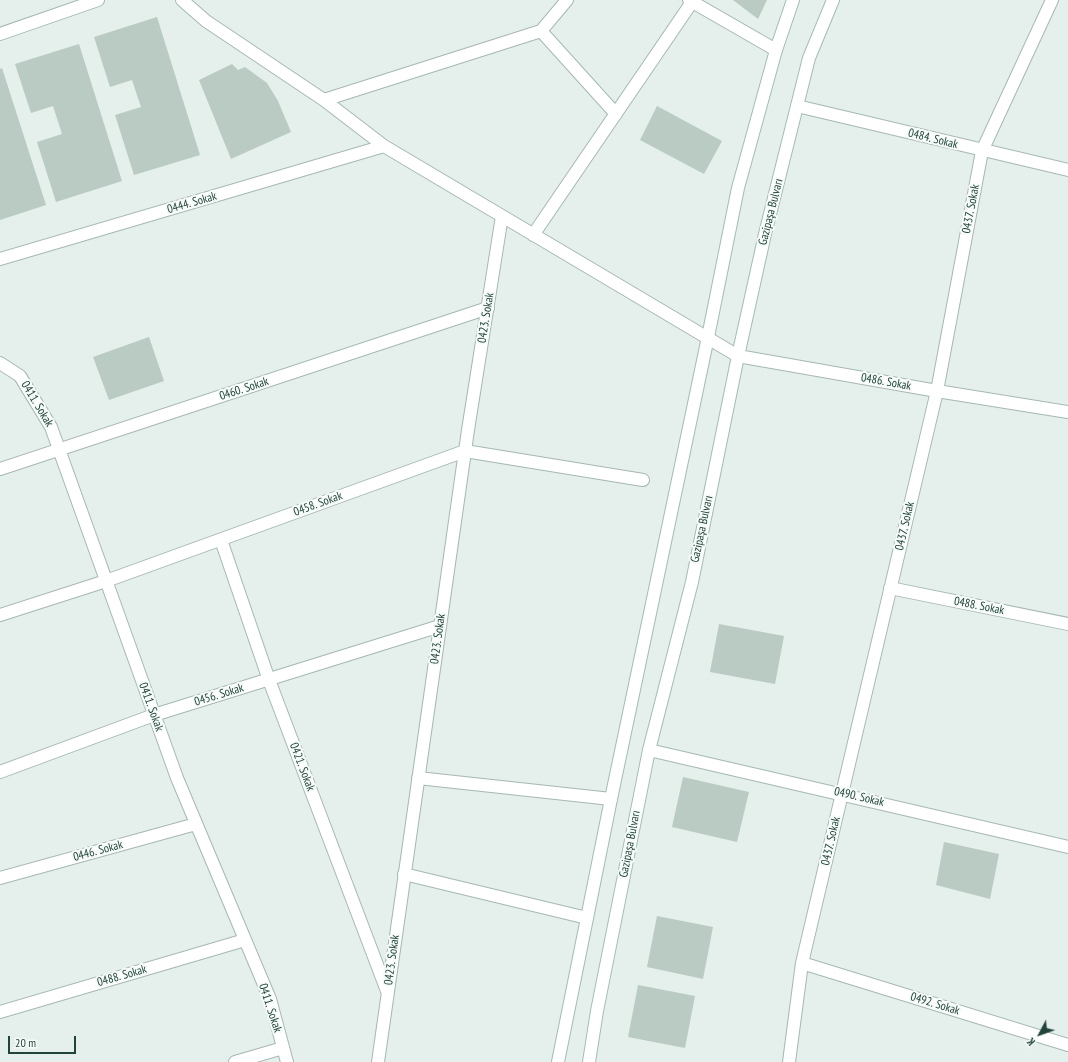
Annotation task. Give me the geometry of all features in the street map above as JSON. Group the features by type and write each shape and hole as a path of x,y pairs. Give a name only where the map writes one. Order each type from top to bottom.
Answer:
{"street":[{"path":"0,34 98,0"},
{"name":"0486. Sokak","path":"182,0 206,22 324,100 384,146 442,179 533,235 738,356 937,391 1068,412"},
{"path":"324,100 541,31 567,0"},
{"path":"558,1062 738,188 776,50 793,0"},
{"name":"Gazipaşa Bulvarı","path":"590,1062 597,1011 649,750 692,582 738,356 809,58 833,0"},
{"name":"0437. Sokak","path":"789,1062 802,963 937,391 982,151 1052,0"},
{"path":"533,235 616,114 690,1 776,50"},
{"path":"541,31 616,114"},
{"name":"0484. Sokak","path":"797,106 982,151 1068,170"},
{"name":"0444. Sokak","path":"0,259 384,146"},
{"name":"0423. Sokak","path":"378,1062 465,451 502,216"},
{"name":"0460. Sokak","path":"0,469 488,308"},
{"name":"0411. Sokak","path":"0,363 20,376 51,427 177,778 270,999 287,1062"},
{"name":"0458. Sokak","path":"0,615 106,581 465,451 643,480"},
{"name":"0421. Sokak","path":"221,540 269,680 388,992"},
{"name":"0488. Sokak","path":"890,588 1068,624"},
{"name":"0456. Sokak","path":"0,772 154,715 440,626"},
{"name":"0490. Sokak","path":"649,750 842,793 1068,847"},
{"path":"418,778 611,799"},
{"name":"0446. Sokak","path":"0,878 196,824"},
{"path":"404,874 587,918"},
{"name":"0488. Sokak","path":"0,1012 245,940"},
{"name":"0492. Sokak","path":"802,963 1068,1044"},
{"path":"235,1062 283,1048"}],"building":[{"path":"733,0 767,0 758,19"},
{"path":"157,17 200,155 134,175 115,115 141,107 132,80 110,87 94,37"},
{"path":"79,44 122,181 56,202 37,142 62,134 53,106 31,113 15,64"},
{"path":"232,64 238,70 245,67 267,83 278,101 291,132 231,159 199,80"},
{"path":"2,68 46,205 0,220 0,69"},
{"path":"657,106 722,141 704,174 640,140"},
{"path":"149,337 164,381 109,400 93,357"},
{"path":"719,624 784,636 775,684 710,672"},
{"path":"683,777 749,792 737,842 672,827"},
{"path":"944,842 999,854 990,899 936,885"},
{"path":"657,916 713,927 703,979 647,967"},
{"path":"638,985 695,996 685,1048 628,1037"}]}
